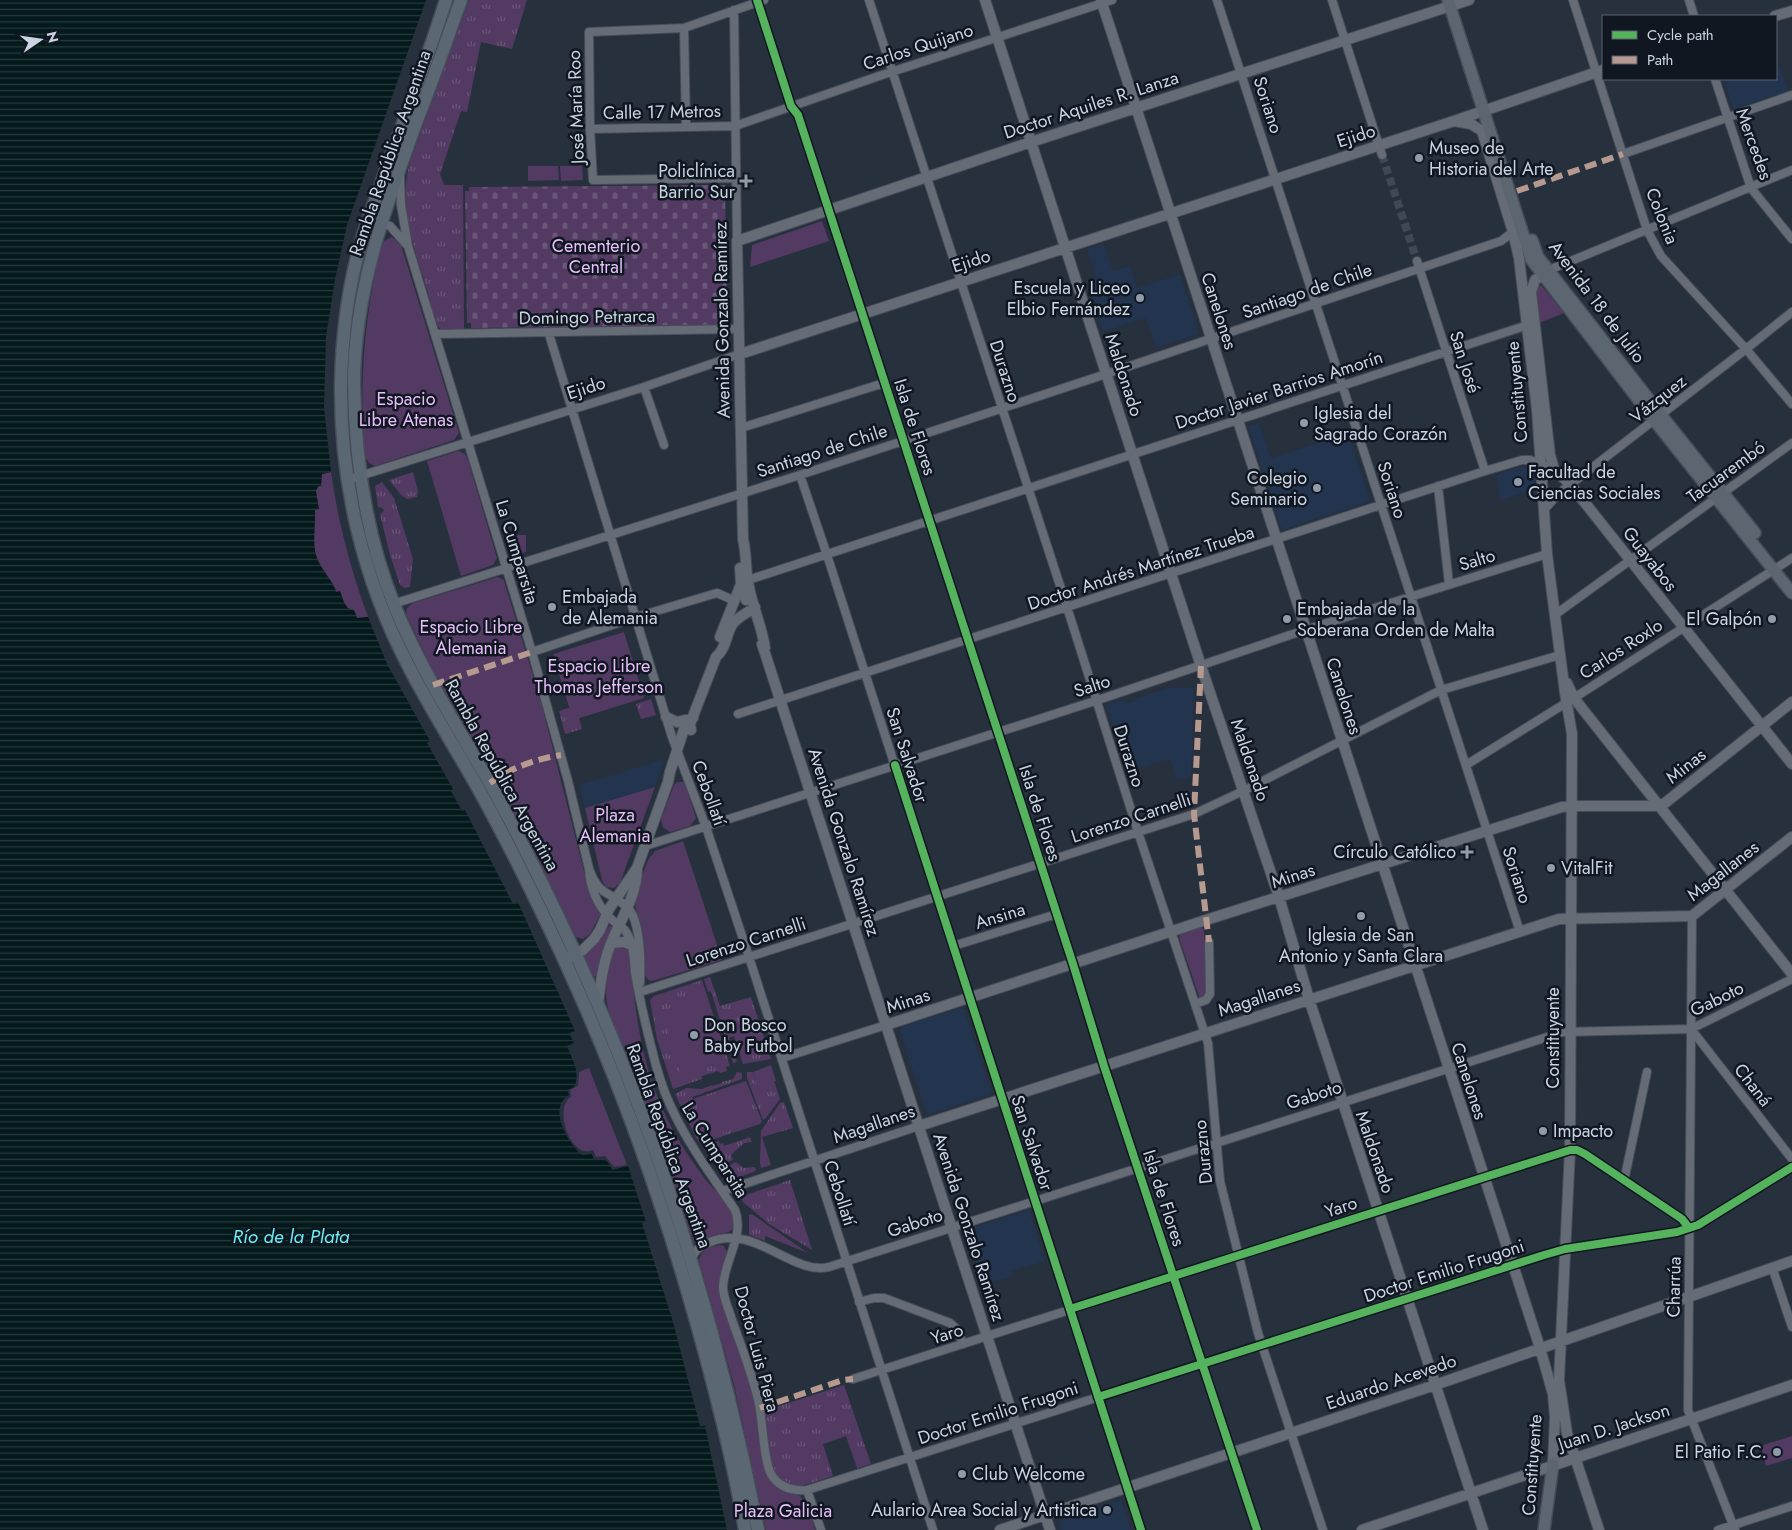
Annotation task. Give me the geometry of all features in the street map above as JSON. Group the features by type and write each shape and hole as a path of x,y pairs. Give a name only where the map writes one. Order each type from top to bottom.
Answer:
{"main road":[{"name":"Rambla República Argentina","path":"446,0 366,225 353,276 345,326 341,378 343,441 347,480 359,538 382,608 397,642 421,690 598,1006 645,1124 691,1259 724,1376 758,1530"},
{"name":"Rambla República Argentina","path":"461,0 399,170 381,223 368,273 357,339 354,380 361,477 369,522 393,604 419,660 490,783 518,836 570,957 625,1104 672,1238 709,1368 731,1456 745,1530"},
{"name":"Avenida 18 de Julio","path":"1453,2 1535,250 1546,272 1658,418 1777,567 1792,593"},
{"name":"Avenida 18 de Julio","path":"1488,109 1495,146 1530,260 1546,272"},
{"name":"Avenida 18 de Julio","path":"1777,567 1792,581"},
{"name":"Constituyente","path":"1544,1530 1553,1464"}],"street":[{"name":"Durazno","path":"869,0 1067,608 1095,701 1208,1043 1220,1181 1262,1344 1323,1530"},
{"name":"Maldonado","path":"985,0 1278,897 1309,1000 1482,1530"},
{"name":"Soriano","path":"1217,0 1520,932"},
{"path":"1332,0 1381,150"},
{"name":"Doctor Aquiles R. Lanza","path":"737,241 828,209 927,178 1453,2 1469,0"},
{"name":"Colonia","path":"1573,0 1600,71"},
{"path":"1689,0 1694,15"},
{"path":"686,127 684,28 760,1"},
{"name":"Isla de Flores","path":"760,1 791,106 798,115 1057,914 1104,1066 1256,1530"},
{"name":"Carlos Quijano","path":"735,126 1105,1"},
{"name":"Canelones","path":"1105,1 1136,108 1170,214 1599,1530"},
{"name":"Avenida Gonzalo Ramírez","path":"734,10 743,539 746,548 744,582 757,634 765,648 1050,1530"},
{"path":"1777,15 1792,11"},
{"name":"José María Roo","path":"684,28 589,32 590,129 593,180 736,178"},
{"name":"Ejido","path":"347,480 644,387 862,313 1276,179 1381,150 1454,121 1600,71"},
{"name":"Colonia","path":"1602,80 1647,230 1661,256 1792,404"},
{"name":"Mercedes","path":"1715,80 1751,188 1792,239"},
{"path":"1623,154 1792,95"},
{"name":"Avenida 18 de Julio","path":"1454,121 1470,124 1482,131 1495,146 1492,163"},
{"name":"Calle 17 Metros","path":"590,129 735,126"},
{"name":"Avenida 18 de Julio","path":"1482,131 1513,232"},
{"name":"La Cumparsita","path":"399,170 408,246 532,652 561,755 589,869 601,891 628,907 634,919 638,938 641,973 640,992"},
{"path":"1546,272 1792,170"},
{"name":"La Cumparsita","path":"381,223 390,226 408,246"},
{"name":"Constituyente","path":"1513,232 1532,324 1550,455 1554,469"},
{"name":"Santiago de Chile","path":"393,604 800,475 1106,374 1316,304 1418,265 1501,241 1513,232"},
{"name":"San José","path":"1418,265 1485,471"},
{"name":"Constituyente","path":"1546,272 1535,280 1531,292 1540,463 1547,554 1562,670 1570,700 1574,746 1570,1150 1558,1404 1555,1417 1553,1464"},
{"name":"Vázquez","path":"1544,510 1570,484 1746,350 1792,312"},
{"name":"Doctor Javier Barrios Amorín","path":"744,582 1237,419 1532,324"},
{"name":"Domingo Petrarca","path":"435,334 548,334 739,329"},
{"name":"Cebollatí","path":"548,334 666,717 706,827 749,957 933,1530"},
{"path":"741,428 884,383"},
{"path":"644,387 664,445"},
{"name":"Tacuarembó","path":"1556,614 1792,443"},
{"name":"Doctor Andrés Martínez Trueba","path":"738,714 1485,471 1522,460 1530,460 1554,469"},
{"name":"Guayabos","path":"1554,469 1570,484 1792,764"},
{"name":"San Salvador","path":"800,475 1141,1530"},
{"path":"1438,486 1449,584"},
{"name":"Salto","path":"645,846 1095,701 1305,630 1547,554"},
{"name":"Carlos Roxlo","path":"1466,765 1792,558"},
{"path":"570,957 589,945 594,939 607,914 636,868 668,782 674,774 679,755 691,730 691,721 716,657 716,649 733,600 744,582"},
{"path":"532,652 636,617 717,593 733,600"},
{"path":"716,657 721,653 734,622 752,609"},
{"name":"Lorenzo Carnelli","path":"640,992 1194,814 1441,690 1560,655"},
{"path":"1570,700 1658,806 1792,974"},
{"name":"Minas","path":"782,1058 1562,807 1658,806 1665,803 1792,702"},
{"path":"666,717 677,722 691,721"},
{"name":"Magallanes","path":"723,1191 1559,919 1692,916 1792,837"},
{"path":"598,1006 602,974 611,943 628,907 637,876 636,868"},
{"name":"La Cumparsita","path":"589,869 589,880 592,890 611,919 620,924 624,929 632,945 657,1069 670,1106 693,1149 735,1210 738,1218 736,1237"},
{"name":"Ansina","path":"953,946 1057,914"},
{"name":"Charrúa","path":"1692,916 1688,1410 1690,1420 1734,1527"},
{"path":"611,943 624,942 632,945"},
{"path":"1195,1004 1206,1000 1210,994 1209,942"},
{"name":"Gaboto","path":"736,1237 760,1245 815,1269 829,1267 1563,1032 1691,1029 1792,980"},
{"name":"Chaná","path":"1691,1029 1792,1158"},
{"path":"1624,1181 1647,1072"},
{"path":"1570,1150 1577,1150 1585,1154 1682,1219 1689,1228"},
{"name":"Yaro","path":"853,1378 987,1337 1173,1275 1570,1150"},
{"name":"Doctor Emilio Frugoni","path":"807,1490 1565,1249 1677,1232 1698,1225 1792,1167"},
{"path":"691,1259 697,1248 707,1243 736,1237"},
{"name":"Doctor Luis Piera","path":"736,1237 728,1260 723,1288 758,1399 769,1468 771,1474 784,1487 791,1490 807,1490"},
{"name":"Eduardo Acevedo","path":"1000,1530 1435,1385 1792,1260"},
{"path":"1772,1267 1792,1327"},
{"path":"859,1302 874,1298 884,1298 950,1323 957,1329 963,1344"},
{"name":"Juan D. Jackson","path":"1362,1530 1553,1464 1576,1458 1792,1385"},
{"path":"807,1490 821,1530"},
{"path":"1718,1530 1734,1527 1792,1506"}],"shaded area":[{"path":"1777,59 1788,91 1733,109 1724,80 1777,80"},
{"name":"Escuela y Liceo Elbio Fernández","path":"1104,244 1113,271 1130,266 1137,288 1180,274 1199,334 1156,348 1146,318 1103,332 1086,280 1096,277 1087,249"},
{"name":"Colegio Seminario","path":"1259,423 1271,458 1337,437 1335,429 1346,426 1370,501 1282,530 1248,426"},
{"name":"Facultad de Ciencias Sociales","path":"1524,466 1536,474 1538,489 1500,500 1497,475"},
{"path":"1173,687 1194,688 1191,776 1177,781 1170,759 1128,772 1106,705 1125,699 1127,704 1135,701 1135,698"},
{"path":"665,759 655,787 585,808 579,785"},
{"path":"961,1008 964,1010 991,1091 989,1095 930,1114 926,1112 900,1031 902,1026"},
{"path":"1029,1210 1045,1261 1012,1271 1014,1276 983,1285 965,1230"},
{"name":"Aulario Area Social y Artistica","path":"1121,1500 1131,1530 1061,1530 1058,1521"}],"green space":[{"path":"469,0 527,0 512,49 481,42 467,112 461,111 440,174 444,185 463,185 464,329 440,329 434,317 409,228 406,195 407,179 410,162"},
{"path":"528,166 558,166 559,180 528,181"},
{"path":"560,166 582,166 583,180 561,181"},
{"name":"Cementerio Central","path":"725,185 727,325 471,328 471,323 467,323 465,191 469,191 469,187"},
{"path":"822,221 829,241 750,267 752,245"},
{"name":"Espacio Libre Atenas","path":"392,237 401,245 459,433 454,440 375,466 369,463 365,455 364,445 362,391 364,356 367,320 379,257 384,241"},
{"path":"1541,285 1564,313 1539,323 1536,289"},
{"path":"458,451 467,457 497,558 493,565 461,576 427,461"},
{"path":"331,472 346,546 368,617 357,618 354,610 346,608 340,591 337,592 315,553 315,490 321,485 322,474"},
{"path":"413,472 418,491 417,497 407,499 401,495 389,480"},
{"path":"382,482 394,498 413,559 410,587 405,588 400,585 390,555 380,514 384,511 378,507 375,486"},
{"path":"506,535 526,535 526,552 511,554"},
{"name":"Espacio Libre Alemania","path":"498,577 504,580 541,702 588,887 601,913 590,934 583,939 576,937 510,806 434,673 406,614 407,608 413,603"},
{"name":"Espacio Libre Thomas Jefferson","path":"624,632 644,698 573,720 553,654"},
{"path":"651,699 656,715 641,719 636,704"},
{"path":"587,702 604,710 579,718 582,729 565,734 559,711"},
{"path":"677,782 683,782 686,786 696,818 690,826 670,832 663,827 661,819 674,785"},
{"name":"Plaza Alemania","path":"655,787 620,883 614,888 606,887 602,880 585,808"},
{"path":"683,841 722,960 652,981 648,980 645,975 643,934 635,906 642,875 648,860 655,851"},
{"path":"610,925 613,927 597,976 593,977 583,955 599,940"},
{"path":"1201,927 1204,930 1207,992 1206,996 1200,999 1179,938 1180,934"},
{"path":"619,945 628,948 630,951 642,1044 646,1063 662,1109 692,1161 728,1204 734,1214 734,1227 729,1232 712,1236 696,1244 694,1243 657,1136 608,1009 606,993 607,968 611,953 615,946"},
{"path":"710,977 720,1006 751,997 771,1059 743,1064 734,1036 729,1038 737,1062 733,1063 711,991 708,992 704,979"},
{"path":"702,980 730,1066 726,1067 727,1071 720,1073 718,1071 702,1076 702,1079 673,1089 657,1039 650,1000 654,996"},
{"name":"Don Bosco Baby Futbol","path":"706,997 725,1059 681,1072 662,1011"},
{"path":"749,1030 757,1054 744,1058 736,1034"},
{"path":"771,1065 776,1081 758,1087 753,1072"},
{"path":"589,1068 627,1165 614,1167 605,1156 596,1157 593,1150 585,1151 577,1147 567,1131 564,1111 566,1103 571,1097 570,1090 578,1086 579,1072"},
{"path":"737,1072 742,1073 742,1079 692,1097 693,1099 746,1081 762,1121 760,1124 708,1141 709,1144 719,1141 724,1146 750,1137 752,1142 744,1143 731,1155 733,1160 717,1167 696,1138 675,1094 686,1088 702,1089 722,1083 733,1079"},
{"path":"747,1072 753,1072 758,1087 774,1081 780,1099 763,1120 747,1078"},
{"path":"744,1085 756,1122 707,1138 695,1100"},
{"path":"784,1102 793,1128 762,1137 771,1165 761,1168 761,1131 780,1103"},
{"path":"736,1162 743,1168 755,1167 756,1171 732,1177 723,1174 719,1170"},
{"path":"790,1180 812,1250 769,1224 741,1199 743,1196"},
{"path":"751,1214 808,1253 765,1236 765,1241 750,1235 749,1215"},
{"name":"Plaza Galicia","path":"721,1245 724,1246 727,1252 721,1277 720,1292 757,1405 770,1479 779,1489 800,1496 804,1500 808,1505 815,1530 766,1530 734,1385 699,1260 702,1253 707,1249"},
{"path":"844,1385 871,1464 857,1468 846,1436 823,1444 833,1476 798,1487 781,1482 771,1466 764,1411"},
{"name":"El Patio F.C.","path":"1792,1436 1792,1458 1766,1466 1760,1446"}],"water":[{"name":"Río de la Plata","path":"0,0 426,0 347,225 335,279 326,337 324,408 331,472 322,474 321,486 318,486 316,491 319,509 315,510 314,542 316,555 336,592 340,591 346,606 354,610 357,618 368,617 387,664 430,741 427,743 453,789 451,791 462,811 465,810 513,904 518,902 575,1031 569,1033 574,1043 567,1046 577,1077 574,1087 567,1090 569,1095 563,1101 560,1108 562,1125 571,1142 582,1155 592,1154 594,1160 606,1160 612,1170 628,1166 646,1222 642,1223 673,1322 700,1426 705,1426 727,1530 0,1530"}],"tunnel":[{"path":"1382,155 1417,261"}],"marked path":[{"path":"1517,191 1623,154"},
{"path":"433,685 532,652"},
{"path":"1201,666 1194,814 1209,942"},
{"path":"490,783 524,765 561,755"},
{"path":"760,1408 843,1380 853,1379"}],"cycle path":[{"path":"757,0 791,106 798,115 1073,964 1104,1066 1257,1530"},
{"path":"895,765 1141,1530"},
{"path":"1070,1309 1570,1150 1577,1150 1585,1154 1682,1219 1689,1228"},
{"path":"1098,1397 1565,1249 1677,1232 1698,1225 1792,1167"}],"place":[{"name":"Museo de Historia del Arte","path":"1419,158"},
{"name":"Policlínica Barrio Sur","path":"746,181"},
{"name":"Escuela y Liceo Elbio Fernández","path":"1140,298"},
{"name":"Iglesia del Sagrado Corazón","path":"1304,423"},
{"name":"Facultad de Ciencias Sociales","path":"1518,482"},
{"name":"Colegio Seminario","path":"1317,488"},
{"name":"Embajada de Alemania","path":"552,607"},
{"name":"Embajada de la Soberana Orden de Malta","path":"1287,619"},
{"name":"El Galpón","path":"1772,619"},
{"name":"Círculo Católico","path":"1467,852"},
{"name":"VitalFit","path":"1551,868"},
{"name":"Iglesia de San Antonio y Santa Clara","path":"1361,916"},
{"name":"Don Bosco Baby Futbol","path":"694,1035"},
{"name":"Impacto","path":"1543,1131"},
{"name":"El Patio F.C.","path":"1777,1452"},
{"name":"Club Welcome","path":"962,1474"},
{"name":"Aulario Area Social y Artistica","path":"1107,1510"}]}
